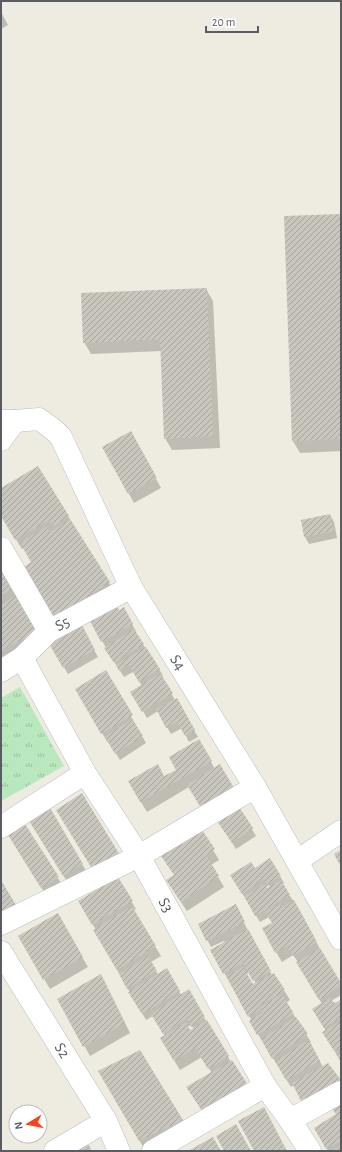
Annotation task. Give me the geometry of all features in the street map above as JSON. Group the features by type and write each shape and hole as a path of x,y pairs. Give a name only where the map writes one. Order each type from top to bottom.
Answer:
{"street":[{"name":"S4","path":"8,421 39,419 54,430 61,438 131,587 255,787 341,939"},
{"path":"1,440 8,421"},
{"path":"1,548 49,631"},
{"name":"S5","path":"1,671 22,658 49,631 131,587"},
{"name":"S3","path":"22,658 85,773 139,856 265,1086 290,1120 310,1151"},
{"path":"1,827 85,773"},
{"path":"1,924 139,856 255,787"},
{"path":"297,861 341,831"},
{"name":"S2","path":"1,952 106,1122 119,1151"},
{"path":"153,1151 265,1086"},
{"path":"290,1120 341,1092"},
{"path":"55,1151 106,1122"}],"green space":[{"path":"20,687 64,766 1,801 1,698"}],"building":[{"path":"341,214 341,439 292,441 284,216"},
{"path":"207,288 213,436 164,439 160,339 83,343 81,293"},
{"path":"131,431 157,478 128,494 102,447"},
{"path":"38,466 69,516 53,526 49,520 15,540 1,516 1,488"},
{"path":"330,514 334,531 304,537 301,520"},
{"path":"70,519 110,582 55,618 23,568 31,562 20,543 46,527 50,532"},
{"path":"1,566 14,588 1,595"},
{"path":"17,595 37,632 1,651 1,604"},
{"path":"115,604 119,610 124,607 133,624 101,642 89,619"},
{"path":"81,623 95,650 63,668 48,642"},
{"path":"134,629 144,644 114,663 104,648"},
{"path":"146,647 160,669 139,682 129,665 119,671 116,665"},
{"path":"106,670 133,715 101,734 75,689"},
{"path":"160,673 173,693 142,712 130,692"},
{"path":"177,698 195,730 185,736 177,722 166,728 156,709"},
{"path":"132,719 143,736 115,754 105,737"},
{"path":"199,739 212,761 140,802 128,781 158,764 164,776 176,770 169,757"},
{"path":"220,764 234,788 201,808 187,785"},
{"path":"82,793 120,855 94,872 56,810"},
{"path":"49,806 83,864 63,876 28,819"},
{"path":"239,807 253,828 232,843 217,821"},
{"path":"25,824 59,877 41,888 8,835"},
{"path":"202,830 215,849 206,855 219,876 181,902 166,880 174,875 161,856"},
{"path":"341,850 341,867 334,854"},
{"path":"270,858 281,876 267,884 264,879 242,894 230,875 251,862 255,868"},
{"path":"118,877 133,901 92,925 78,901"},
{"path":"1,880 19,910 10,916 6,909 1,912"},
{"path":"281,880 290,895 255,916 244,896 264,884 267,888"},
{"path":"294,900 317,942 293,956 287,946 275,953 262,928 272,923 265,912 279,903 281,908"},
{"path":"236,904 245,922 206,941 198,924"},
{"path":"132,906 156,946 117,970 93,930"},
{"path":"58,913 83,957 43,980 18,936"},
{"path":"248,929 271,971 253,981 243,963 223,974 210,950"},
{"path":"320,948 341,985 319,1000 296,962"},
{"path":"148,956 157,971 127,989 119,974"},
{"path":"243,967 253,984 274,973 285,990 258,1007 260,1010 248,1017 226,976"},
{"path":"167,968 180,991 142,1014 128,992"},
{"path":"101,974 125,1023 83,1047 57,999"},
{"path":"189,989 205,1017 191,1027 187,1018 163,1034 151,1014"},
{"path":"282,994 294,1014 257,1035 249,1021 263,1012 260,1007"},
{"path":"329,998 335,1003 341,1000 341,1017 324,1028 312,1009"},
{"path":"296,1017 308,1034 272,1059 261,1039"},
{"path":"207,1020 229,1056 208,1069 195,1048 174,1061 160,1038 186,1022 190,1030"},
{"path":"341,1021 341,1047 334,1051 322,1032"},
{"path":"309,1040 320,1061 286,1080 275,1061"},
{"path":"140,1050 183,1120 139,1141 98,1071"},
{"path":"341,1050 341,1062 336,1054"},
{"path":"232,1060 248,1085 202,1110 186,1087"},
{"path":"328,1063 341,1080 341,1086 303,1105 292,1083"},
{"path":"341,1100 341,1141 326,1149 314,1128 336,1114 330,1106"},
{"path":"264,1107 287,1151 254,1151 238,1121"},
{"path":"236,1124 251,1151 224,1151 216,1136"},
{"path":"213,1137 221,1151 188,1151"},
{"path":"86,1140 92,1151 68,1151"},
{"path":"341,1146 341,1151 331,1151"}]}
